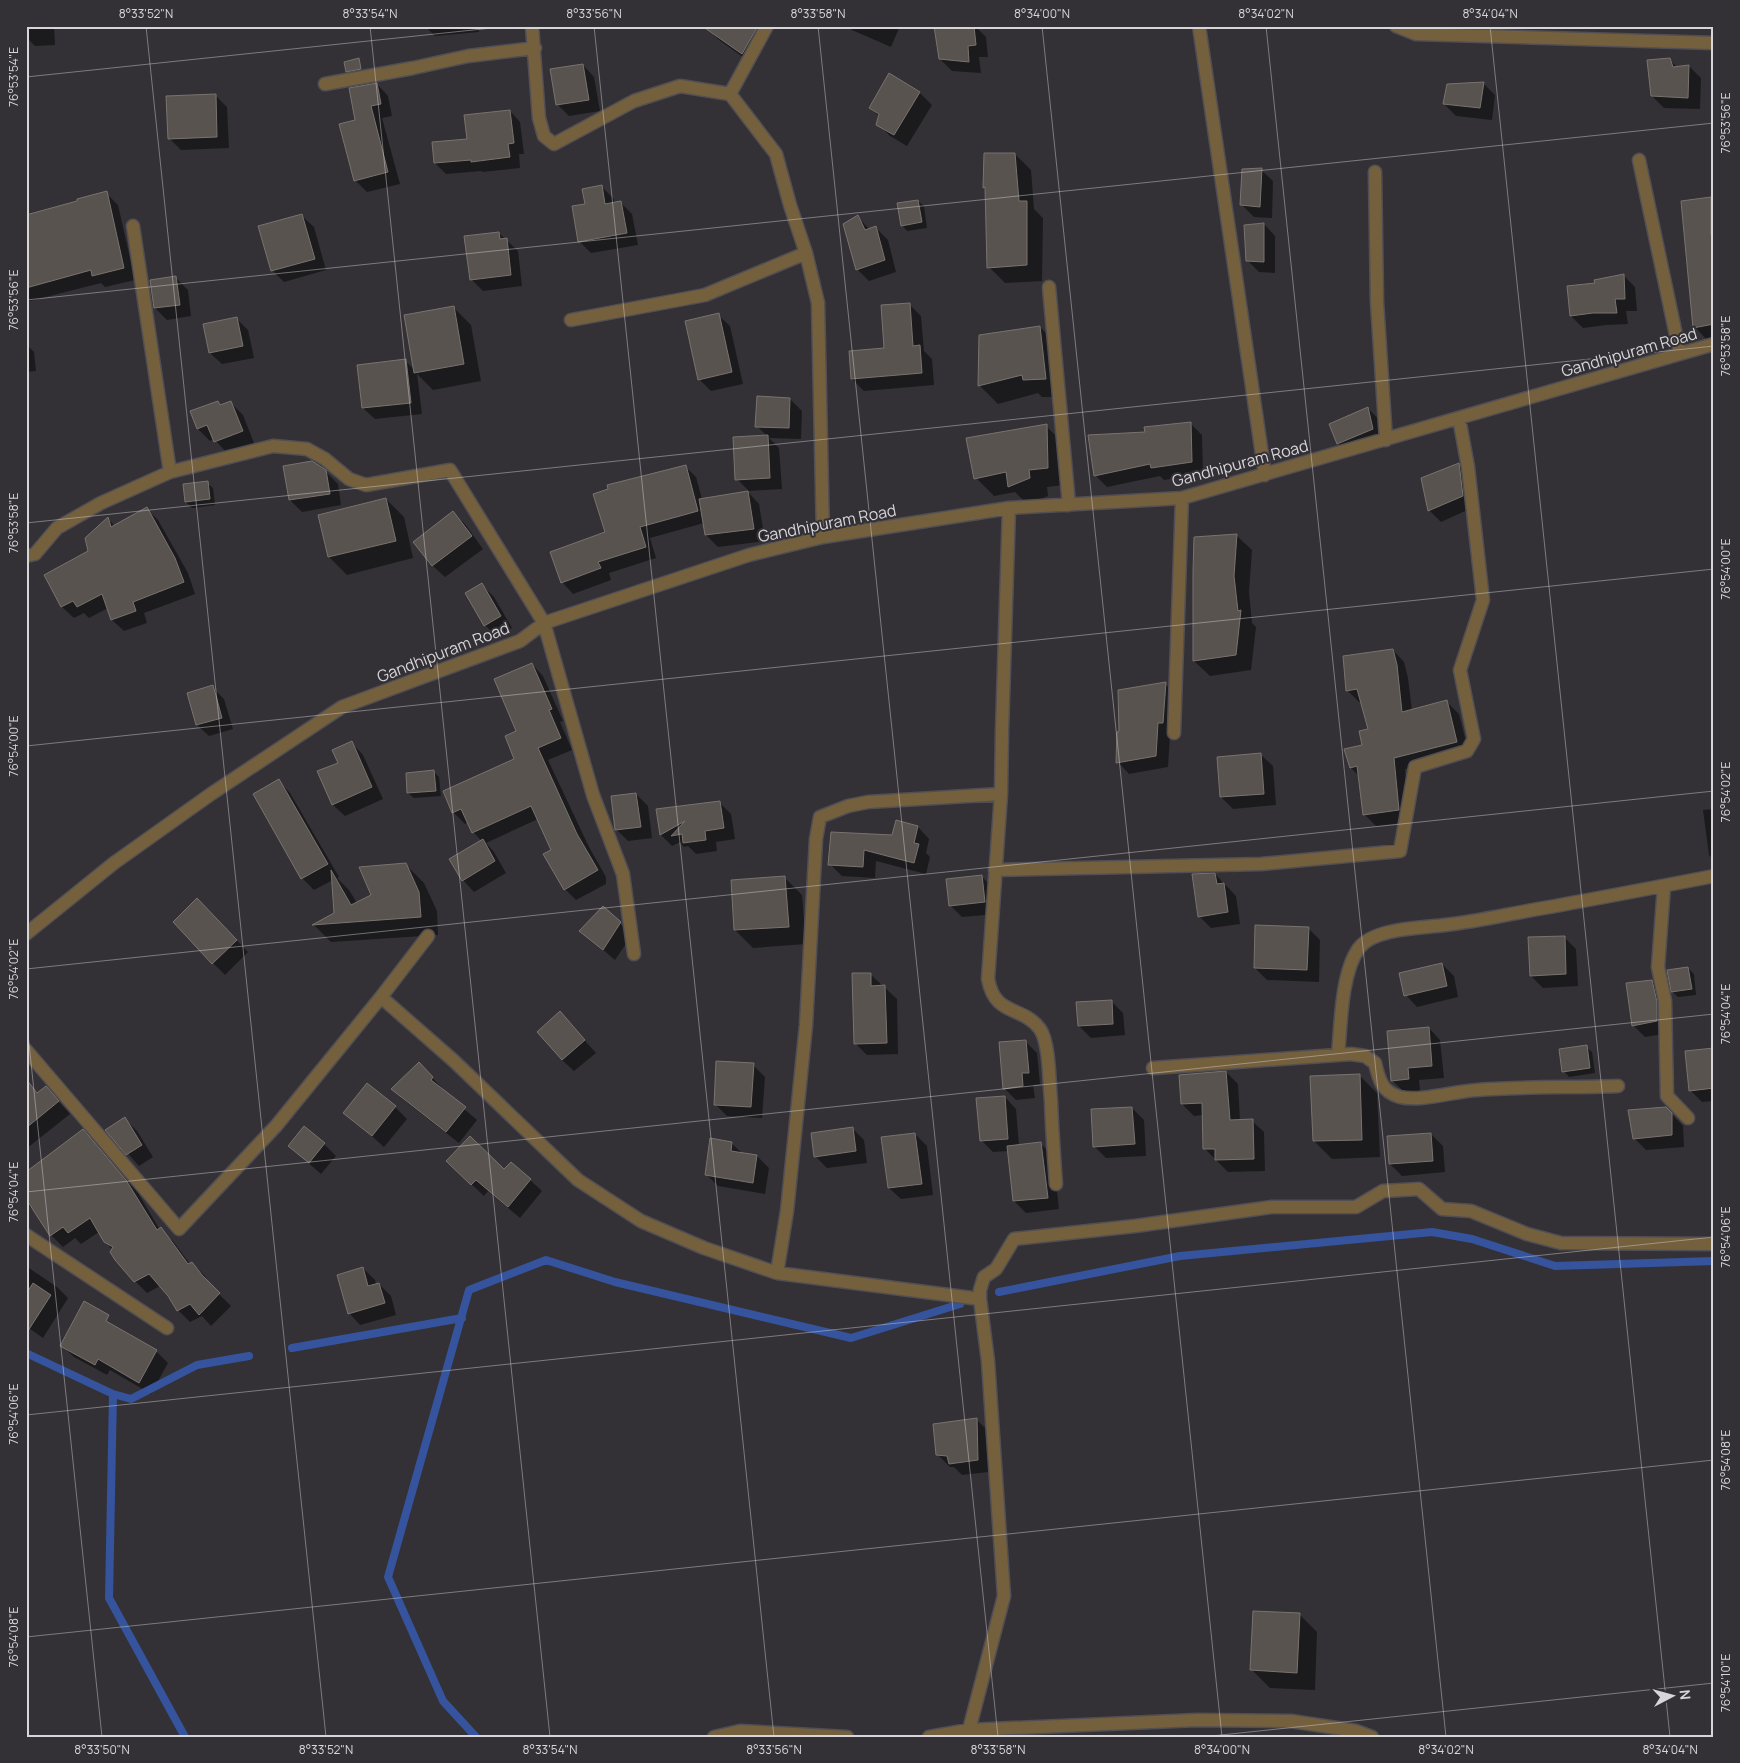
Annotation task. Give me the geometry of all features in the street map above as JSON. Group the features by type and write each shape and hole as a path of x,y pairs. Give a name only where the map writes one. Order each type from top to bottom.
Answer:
{"street":[{"path":"532,26 540,118 544,136 554,144 634,102 680,86 730,94 776,154 806,254 818,303 823,537"},
{"path":"730,94 767,26"},
{"path":"1199,26 1265,475"},
{"path":"1396,26 1416,34 1714,43"},
{"path":"325,84 468,56 535,48"},
{"path":"1639,160 1680,354"},
{"path":"1375,172 1377,302 1386,440"},
{"path":"133,226 170,472"},
{"path":"571,320 705,295 806,254"},
{"path":"1049,287 1069,505"},
{"name":"Gandhipuram Road","path":"26,934 114,863 211,794 342,707 520,641 544,623 749,555 823,537 1008,508 1182,498 1714,344"},
{"path":"995,870 1261,864 1400,851 1415,767 1467,751 1474,739 1460,670 1483,600 1468,467 1459,418"},
{"path":"26,556 35,554 57,528 101,502 170,472 273,446 307,449 325,458 349,479 366,485 450,470 544,623 593,795 623,874 634,954"},
{"path":"1174,733 1182,498"},
{"path":"1008,508 1002,705 1002,794 988,979 990,992 999,1004 1031,1021 1040,1030 1047,1053 1056,1184"},
{"path":"777,1273 787,1211 806,1025 816,839 820,817 848,806 868,802 1002,794"},
{"path":"1338,1054 1345,992 1351,963 1360,946 1375,936 1401,930 1449,925 1714,876"},
{"path":"1664,886 1658,967 1665,1001 1667,1096 1688,1118"},
{"path":"28,1055 179,1229 276,1126 381,998 428,936"},
{"path":"381,998 454,1061 578,1180 641,1221 704,1248 777,1273 980,1299"},
{"path":"1153,1068 1351,1054 1365,1056 1375,1063 1379,1080 1386,1090 1401,1097 1420,1097 1476,1090 1618,1086"},
{"path":"969,1733 1004,1596 988,1360 980,1290 984,1277 996,1269 1014,1239 1135,1226 1272,1207 1356,1207 1383,1191 1419,1189 1442,1209 1471,1211 1527,1234 1562,1243 1714,1244"},
{"path":"26,1235 167,1328"},
{"path":"929,1737 1197,1720 1291,1722 1356,1731 1372,1737"},
{"path":"714,1737 740,1731 846,1737"}],"building":[{"path":"702,26 758,26 742,54"},
{"path":"934,26 974,26 976,45 968,46 969,62 939,59"},
{"path":"359,58 361,69 346,72 344,62"},
{"path":"1670,58 1673,67 1689,65 1688,98 1651,96 1647,60"},
{"path":"583,64 589,100 556,105 550,69"},
{"path":"889,73 920,92 894,135 876,125 879,114 869,108"},
{"path":"1484,82 1480,108 1443,104 1447,84"},
{"path":"377,83 381,104 371,106 388,172 354,181 339,124 355,120 349,88"},
{"path":"216,94 217,137 168,139 166,96"},
{"path":"510,110 514,143 508,144 510,157 471,162 471,160 434,163 432,142 467,139 464,115"},
{"path":"984,153 1015,153 1019,201 1027,201 1027,265 987,268 985,187 983,188"},
{"path":"1262,168 1260,207 1240,205 1242,169"},
{"path":"602,185 605,204 621,201 627,233 578,242 572,206 585,204 582,189"},
{"path":"107,191 124,268 92,276 91,270 26,288 26,215"},
{"path":"1711,197 1711,235 1714,234 1714,324 1693,328 1681,201"},
{"path":"918,200 922,222 901,226 897,203"},
{"path":"302,214 315,259 271,271 258,226"},
{"path":"858,215 865,230 876,226 885,260 856,270 843,224"},
{"path":"1264,223 1264,262 1246,261 1244,225"},
{"path":"499,232 500,239 507,238 511,275 470,280 464,236"},
{"path":"1624,274 1625,299 1615,299 1617,313 1593,313 1570,316 1567,286 1595,283 1594,280"},
{"path":"176,276 180,305 154,308 150,280"},
{"path":"910,303 913,346 920,345 922,373 851,379 849,351 884,348 881,305"},
{"path":"454,306 464,364 414,373 404,315"},
{"path":"719,313 732,372 698,380 685,321"},
{"path":"237,317 243,346 209,353 203,324"},
{"path":"1040,326 1046,379 1023,380 1022,375 978,386 979,335"},
{"path":"406,359 411,403 362,408 357,365"},
{"path":"757,396 790,398 789,428 755,427"},
{"path":"218,401 220,405 231,401 243,431 214,442 207,425 197,429 190,411"},
{"path":"1368,407 1373,429 1337,444 1329,424"},
{"path":"1191,422 1192,462 1151,468 1150,464 1094,476 1088,435 1145,432 1144,427"},
{"path":"1047,424 1048,468 1029,470 1030,478 1008,487 1006,472 974,479 966,438"},
{"path":"768,435 770,478 735,480 733,437"},
{"path":"312,461 326,470 330,494 289,500 283,466"},
{"path":"1459,463 1463,496 1428,511 1421,478"},
{"path":"686,465 698,511 640,527 646,547 598,562 601,568 561,583 550,552 605,532 593,494 608,489 607,485"},
{"path":"208,481 210,499 185,502 183,484"},
{"path":"748,491 754,529 705,535 699,499"},
{"path":"386,498 396,541 328,557 318,515"},
{"path":"147,507 175,558 184,582 133,602 136,611 111,620 102,594 77,607 73,601 61,607 44,575 88,551 85,538 108,517 111,527"},
{"path":"453,511 472,536 432,566 413,542"},
{"path":"1237,534 1234,576 1238,611 1241,610 1236,655 1193,661 1194,537"},
{"path":"482,583 501,616 484,626 465,593"},
{"path":"1393,649 1397,665 1402,712 1447,700 1457,742 1394,758 1399,810 1363,815 1357,766 1350,768 1344,749 1362,745 1359,731 1368,729 1357,689 1346,691 1343,656"},
{"path":"532,663 552,709 549,710 561,738 538,748 577,834 598,870 564,890 543,854 551,850 531,806 472,833 461,809 452,813 443,791 514,759 505,736 516,731 494,679"},
{"path":"1166,682 1163,723 1158,723 1156,756 1116,763 1117,732 1119,731 1118,690"},
{"path":"213,685 222,718 196,725 187,693"},
{"path":"352,741 372,787 332,805 317,771 338,763 332,750"},
{"path":"1261,753 1264,794 1220,797 1217,757"},
{"path":"434,770 436,791 407,793 406,773"},
{"path":"279,779 328,864 301,879 253,794"},
{"path":"636,793 641,827 615,830 611,796"},
{"path":"720,801 724,828 705,831 706,840 683,843 682,834 671,836 685,821 660,835 656,809"},
{"path":"896,820 918,826 914,843 919,844 914,863 864,850 863,867 828,865 831,832 892,835"},
{"path":"483,839 495,861 462,881 449,859"},
{"path":"406,863 419,892 421,917 312,925 334,913 331,870 351,905 371,895 359,867"},
{"path":"1215,873 1217,884 1224,883 1228,912 1198,917 1192,874"},
{"path":"982,875 985,902 949,906 946,879"},
{"path":"785,876 789,927 734,930 731,880"},
{"path":"197,898 237,940 212,964 173,922"},
{"path":"603,906 621,922 603,950 579,931"},
{"path":"1255,925 1309,927 1307,970 1254,968"},
{"path":"1565,936 1566,974 1530,976 1528,937"},
{"path":"1442,963 1447,986 1404,996 1399,973"},
{"path":"1688,967 1692,989 1671,992 1667,970"},
{"path":"852,973 871,973 871,986 885,985 887,1043 854,1044"},
{"path":"1652,980 1657,1002 1657,1021 1632,1026 1626,983"},
{"path":"1112,1000 1113,1024 1078,1026 1076,1002"},
{"path":"560,1011 585,1040 562,1060 537,1032"},
{"path":"1429,1027 1432,1066 1408,1068 1409,1079 1391,1081 1387,1031"},
{"path":"1026,1040 1029,1073 1022,1073 1023,1086 1003,1089 999,1042"},
{"path":"1587,1045 1590,1068 1562,1072 1559,1049"},
{"path":"1714,1048 1714,1088 1689,1091 1685,1051"},
{"path":"716,1061 754,1063 751,1107 714,1105"},
{"path":"419,1062 433,1077 431,1080 466,1107 446,1132 391,1089"},
{"path":"1226,1071 1230,1120 1253,1119 1254,1159 1215,1160 1215,1149 1203,1149 1202,1103 1181,1104 1179,1075"},
{"path":"1360,1074 1362,1140 1313,1141 1310,1076"},
{"path":"26,1079 37,1093 46,1086 59,1101 26,1128"},
{"path":"367,1083 396,1106 372,1136 343,1113"},
{"path":"1005,1096 1008,1139 980,1141 976,1098"},
{"path":"1132,1107 1135,1144 1093,1147 1091,1109"},
{"path":"1666,1107 1672,1113 1672,1135 1633,1139 1628,1110"},
{"path":"125,1117 142,1145 126,1155 105,1130"},
{"path":"304,1126 325,1143 309,1163 288,1146"},
{"path":"853,1127 856,1151 814,1157 811,1133"},
{"path":"83,1129 126,1180 157,1230 161,1227 188,1264 192,1262 220,1293 199,1315 190,1304 177,1311 168,1296 149,1274 134,1282 115,1260 110,1252 113,1247 104,1242 90,1218 68,1233 63,1227 50,1236 26,1199 26,1172"},
{"path":"915,1133 922,1184 888,1188 881,1137"},
{"path":"1431,1133 1433,1161 1389,1164 1387,1136"},
{"path":"470,1136 504,1169 511,1162 531,1179 508,1207 476,1180 471,1185 446,1161"},
{"path":"710,1138 732,1142 731,1151 757,1155 753,1183 705,1175"},
{"path":"1041,1142 1048,1198 1013,1201 1007,1146"},
{"path":"363,1267 368,1286 379,1283 385,1303 348,1314 337,1275"},
{"path":"33,1283 51,1295 26,1334 26,1294"},
{"path":"84,1301 109,1315 106,1321 157,1350 139,1383 98,1359 95,1365 60,1346"},
{"path":"977,1418 978,1460 949,1464 947,1456 936,1455 933,1424"},
{"path":"1253,1611 1300,1613 1297,1673 1250,1670"}],"waterway":[{"path":"999,1292 1180,1256 1432,1232 1472,1239 1555,1266 1714,1261"},
{"path":"476,1737 443,1701 388,1577 469,1290 546,1260 615,1282 851,1338 960,1304"},
{"path":"292,1348 462,1318"},
{"path":"26,1353 113,1394 131,1399 197,1365 249,1356"},
{"path":"113,1394 109,1598 185,1737"}]}
